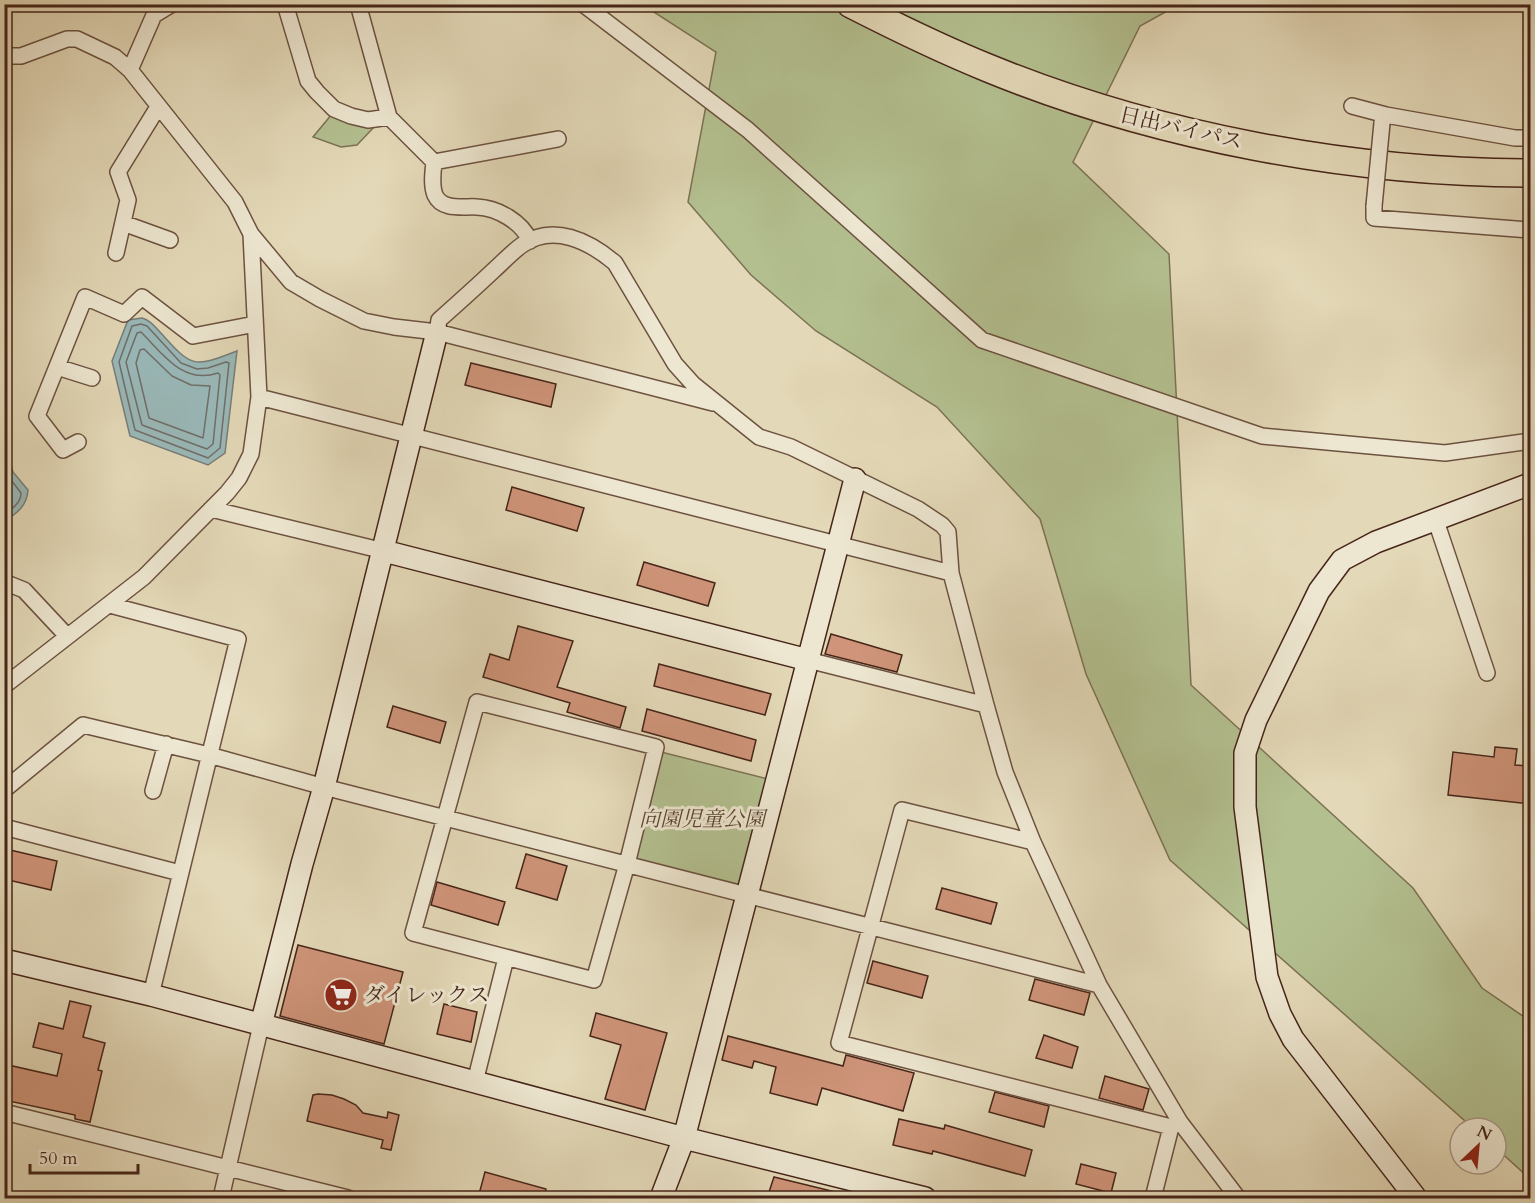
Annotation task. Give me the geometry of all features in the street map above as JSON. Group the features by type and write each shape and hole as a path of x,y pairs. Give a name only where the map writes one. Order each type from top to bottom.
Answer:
{"highway":[{"name":"日出バイパス","path":"851,4 903,31 989,69 1106,110 1206,136 1290,152 1377,164 1530,173"},
{"path":"1106,110 1205,146 1288,164 1435,184 1530,190"}],"street":[{"path":"130,70 153,10 171,4"},
{"path":"285,4 308,81 317,92 334,109 351,116 368,120 388,117"},
{"path":"358,4 388,117 434,162"},
{"path":"583,4 748,130 982,340 1262,436 1445,453 1530,441"},
{"path":"4,56 21,56 67,39 78,39 115,57 130,70 235,202 252,234 291,282 364,321 437,332 721,405"},
{"path":"1353,106 1384,119 1515,138 1530,138"},
{"path":"116,253 128,200 118,172 158,107"},
{"path":"1384,119 1374,218 1530,230"},
{"path":"434,162 558,139"},
{"path":"434,162 432,178 435,195 442,203 459,208 478,207 501,214 519,226 530,241"},
{"path":"123,223 170,240"},
{"path":"4,686 144,578 227,494 238,478 251,454 259,397 252,234"},
{"path":"221,1198 261,1025 384,551 439,320 522,245 548,235 560,235 580,240 615,263 675,364 693,384 759,437 790,447 918,509 942,525 948,532 951,573 986,705 1005,772 1033,842 1099,985 1176,1125 1238,1198"},
{"path":"78,442 63,450 32,421 85,297 124,314 142,297 193,336 255,324"},
{"path":"57,367 92,378"},
{"path":"259,397 951,573"},
{"path":"661,1198 684,1138 855,479"},
{"path":"1416,1198 1293,1039 1280,1014 1267,977 1245,807 1245,753 1256,720 1319,591 1342,561 1376,542 1530,484"},
{"path":"211,509 986,705"},
{"path":"1436,521 1487,673"},
{"path":"4,582 24,590 67,636"},
{"path":"110,605 238,639 151,995"},
{"path":"477,702 656,747 627,864 594,980 413,933 477,702"},
{"path":"4,789 83,725 209,755 324,787 1099,985"},
{"path":"153,791 166,744"},
{"path":"1033,842 902,810 839,1043 1176,1125"},
{"path":"4,827 180,873"},
{"path":"475,1082 506,958"},
{"path":"4,960 151,995 684,1138 925,1198"},
{"path":"4,1112 348,1198"},
{"path":"1153,1198 1176,1125"}],"green space":[{"path":"643,5 1178,5 1140,26 1073,162 1169,254 1191,685 1413,888 1482,988 1530,1021 1530,1179 1508,1159 1508,1116 1459,1116 1170,860 1086,674 1040,519 937,407 816,331 751,275 688,202 716,52"},
{"path":"332,114 347,123 376,125 357,145 341,147 313,137"},
{"name":"向園児童公園","path":"661,752 768,779 742,886 636,859"}],"water":[{"path":"142,318 148,320 179,353 194,361 211,360 237,351 225,453 208,465 130,436 112,361 128,320"},
{"path":"5,457 9,459 13,472 28,490 23,505 5,521"}],"building":[{"path":"471,363 556,384 551,407 465,385"},
{"path":"512,487 584,508 577,531 506,510"},
{"path":"644,562 715,583 708,606 637,585"},
{"path":"518,626 573,641 557,687 626,707 620,728 567,712 570,703 483,677 490,654 509,660"},
{"path":"831,634 902,655 897,672 825,654"},
{"path":"659,664 771,694 765,715 654,686"},
{"path":"393,706 446,722 440,743 387,727"},
{"path":"647,709 756,740 751,761 642,731"},
{"path":"1495,747 1517,749 1515,765 1530,766 1530,804 1448,795 1453,752 1494,757"},
{"path":"6,849 57,861 51,890 4,879"},
{"path":"526,854 567,866 557,900 516,888"},
{"path":"437,882 505,902 498,925 431,905"},
{"path":"942,888 997,903 991,924 936,909"},
{"name":"ダイレックス","path":"298,945 403,972 384,1044 280,1016"},
{"path":"873,961 928,976 922,998 867,983"},
{"path":"1035,979 1090,993 1084,1015 1029,1000"},
{"path":"70,1001 91,1006 83,1037 105,1043 98,1070 102,1071 90,1122 75,1119 75,1115 4,1100 4,1079 8,1065 57,1076 62,1054 33,1047 39,1023 63,1029"},
{"path":"444,1004 477,1012 471,1042 437,1034"},
{"path":"596,1013 667,1033 645,1110 605,1099 621,1045 590,1036"},
{"path":"1044,1035 1078,1047 1072,1068 1036,1058"},
{"path":"728,1036 843,1066 846,1055 914,1073 903,1111 822,1088 817,1105 770,1093 776,1067 754,1061 752,1068 722,1060"},
{"path":"1105,1076 1149,1089 1143,1110 1099,1098"},
{"path":"995,1092 1049,1106 1044,1127 989,1112"},
{"path":"313,1095 344,1099 356,1105 363,1113 387,1118 388,1112 399,1115 391,1150 381,1148 383,1140 307,1121"},
{"path":"899,1119 944,1129 945,1125 1032,1150 1025,1176 933,1151 932,1154 893,1145"},
{"path":"1081,1164 1116,1173 1111,1193 1076,1184"},
{"path":"485,1172 546,1189 544,1198 478,1198"},
{"path":"774,1177 844,1194 844,1198 767,1198"}],"place":[{"name":"ダイレックス","path":"341,995"}]}
